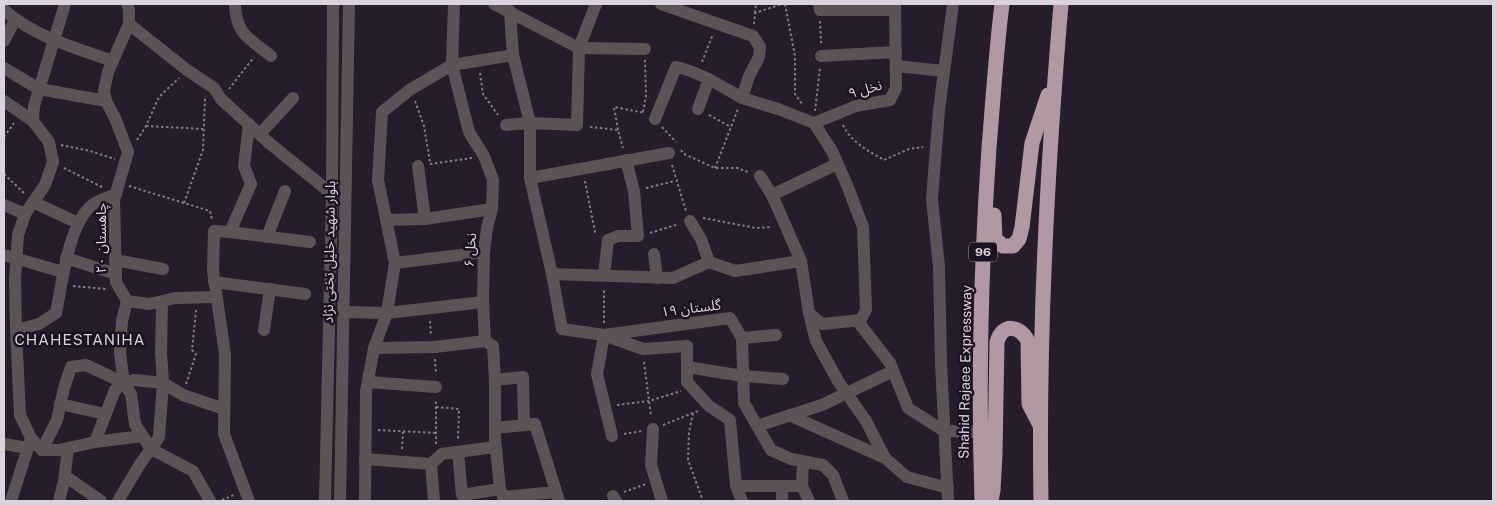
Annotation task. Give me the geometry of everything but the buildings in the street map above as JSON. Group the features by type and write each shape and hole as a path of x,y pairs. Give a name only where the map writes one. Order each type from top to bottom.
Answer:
{"highway":[{"name":"Shahid Rajaee Expressway","path":"982,501 980,432 984,232 997,46 1002,4"},
{"path":"1041,501 1043,307 1055,75 1061,4"},
{"path":"989,156 994,197 995,239 1003,246 1013,246 1019,239 1022,227 1032,143 1055,75"},
{"path":"991,501 996,454 997,342 999,335 1007,329 1016,329 1024,334 1028,341 1029,404 1042,428"}],"street":[{"path":"33,121 34,106 65,4"},
{"path":"127,4 130,9 129,24 108,72 104,91 106,101 115,118 127,157"},
{"path":"235,4 236,17 242,33 266,52"},
{"name":"بلوار شهید خلیل تختی نژاد","path":"325,501 332,194 333,4"},
{"name":"بلوار شهید خلیل تختی نژاد","path":"340,501 349,4"},
{"name":"نخل ۶","path":"454,4 452,65 469,132 484,156 493,180 492,209 484,252 483,302 485,341 493,346 495,447 503,496"},
{"path":"494,4 579,48 645,49"},
{"path":"506,125 530,123 577,125 579,48 596,4"},
{"path":"661,4 753,36 760,47 742,98"},
{"path":"819,4 820,10 895,7"},
{"path":"790,415 884,458 907,477 948,495 939,267 932,199 936,144 953,4"},
{"name":"نخل ۹","path":"814,123 856,106 890,100 896,88 895,7"},
{"path":"4,10 15,20 54,41 113,61"},
{"path":"510,11 513,55 530,123 530,178 552,274 673,278 709,262 735,271 801,260"},
{"path":"4,41 15,20"},
{"path":"129,24 187,70 214,88 221,98 260,134 332,194"},
{"path":"821,56 896,52"},
{"path":"365,501 366,391 374,348 387,314 395,264 378,180 382,112 411,89 452,65 513,55"},
{"path":"896,66 944,71"},
{"path":"655,120 676,67 688,69 704,76 742,98 814,123 837,164 863,226 866,310 859,323 890,363 908,408 944,431 980,432"},
{"path":"4,68 39,89 106,101"},
{"path":"698,109 704,76"},
{"path":"260,134 293,98"},
{"path":"4,101 33,121 49,142 52,162 45,185 25,214 10,256 20,416 29,443 11,501"},
{"path":"230,232 251,184 244,166 249,124"},
{"path":"530,178 669,153"},
{"name":"چاهستان ۲۰","path":"124,296 116,282 114,200 127,157"},
{"path":"604,275 608,240 618,236 638,236 634,191 626,160"},
{"path":"772,195 837,164"},
{"path":"418,166 425,219"},
{"path":"760,176 772,195 801,260 809,312 816,341 866,422 884,458"},
{"path":"16,330 39,324 56,313 66,258 78,223 92,205 118,189"},
{"path":"267,237 285,191"},
{"path":"33,202 78,223"},
{"path":"4,205 25,214"},
{"path":"386,220 425,219 492,209"},
{"path":"690,221 701,239 709,262"},
{"path":"247,495 224,434 225,354 213,271 214,231 310,242"},
{"path":"395,264 484,252"},
{"path":"654,254 657,278"},
{"path":"10,256 63,272"},
{"path":"66,258 116,274"},
{"path":"115,260 163,269"},
{"name":"گلستان ۱۹","path":"552,274 562,329 604,335 730,318 742,338"},
{"path":"214,282 305,294"},
{"path":"264,330 270,289"},
{"path":"210,501 193,471 151,449 142,436 135,424 131,394 124,383 120,354 124,296 149,304 176,298 216,297"},
{"path":"118,501 159,436 163,383 160,353 162,302"},
{"path":"343,312 387,314 483,302"},
{"path":"809,312 822,324 860,320"},
{"path":"612,436 597,374 604,335 643,349 687,346 687,382 709,406 730,420 736,486 742,501"},
{"path":"776,335 742,338 744,403 771,450 791,460 823,465 833,475 843,501"},
{"path":"374,348 433,347 485,341"},
{"path":"42,450 57,420 71,367 86,365 124,383"},
{"path":"687,367 743,376 783,379"},
{"path":"757,426 822,405 893,371"},
{"path":"495,380 523,377 524,425"},
{"path":"95,442 114,390 124,383 134,380 163,383 182,395 224,410"},
{"path":"368,382 436,387"},
{"path":"60,404 105,414"},
{"path":"458,452 462,495 558,496 535,424 495,428"},
{"path":"653,429 651,465 662,501"},
{"path":"4,444 29,443 42,450 59,450 95,442 142,436"},
{"path":"365,459 433,462 442,454 495,447"},
{"path":"59,501 65,476 68,448"},
{"path":"433,462 434,501"},
{"path":"803,462 802,486 809,501"},
{"path":"65,476 101,501"},
{"path":"736,486 802,486"},
{"path":"782,487 782,501"}],"path":[{"path":"753,36 756,4"},
{"path":"755,13 782,4"},
{"path":"785,4 796,56 795,94 814,123"},
{"path":"704,76 718,24"},
{"path":"643,112 646,96 645,49"},
{"path":"221,98 266,52"},
{"path":"478,61 483,94 506,125"},
{"path":"49,142 127,157 146,126 159,97 187,70"},
{"path":"184,203 203,150 206,82"},
{"path":"411,89 424,126 431,164"},
{"path":"715,168 742,98"},
{"path":"626,160 614,107 643,112 655,120 670,133 684,154 715,168 737,168 760,176"},
{"path":"698,109 731,126"},
{"path":"4,137 22,112"},
{"path":"838,114 847,134 866,150 884,160 910,150 936,144"},
{"path":"577,125 618,130"},
{"path":"146,126 204,129"},
{"path":"669,153 675,181 690,221"},
{"path":"418,166 484,156"},
{"path":"52,162 118,189 184,203 210,211 214,231"},
{"path":"582,168 595,232 608,240"},
{"path":"4,174 33,202"},
{"path":"634,191 675,181"},
{"path":"638,236 704,218 756,228 786,227"},
{"path":"604,275 604,335"},
{"path":"62,285 124,296"},
{"path":"182,395 196,354 192,350 197,298"},
{"path":"430,308 436,387 436,433 433,462"},
{"path":"643,349 653,429"},
{"path":"605,407 649,401 693,388"},
{"path":"436,407 459,409 458,452"},
{"path":"693,413 689,432 688,460 703,501"},
{"path":"366,430 436,433"},
{"path":"401,462 403,432"},
{"path":"614,499 656,481"},
{"path":"217,501 247,495"}],"district":[{"name":"CHAHESTANIHA","path":"80,340"}]}
